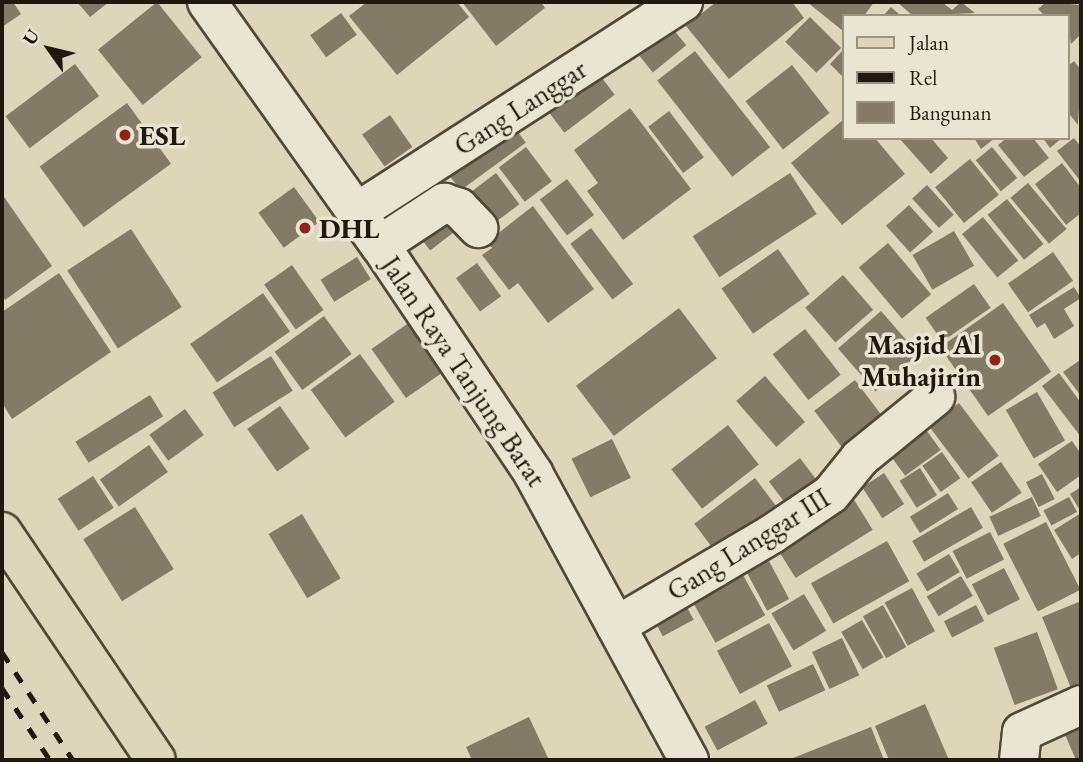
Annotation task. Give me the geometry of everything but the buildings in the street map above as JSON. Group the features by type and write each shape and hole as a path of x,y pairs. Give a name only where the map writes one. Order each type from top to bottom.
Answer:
{"main road":[{"path":"2,532 156,760"}],"street":[{"name":"Jalan Raya Tanjung Barat","path":"207,2 380,245 533,472 689,760"},
{"name":"Gang Langgar","path":"357,212 683,2"},
{"path":"380,245 444,203 459,208 478,228"},
{"name":"Gang Langgar III","path":"616,626 772,534 831,494 883,437 935,397"},
{"path":"1019,760 1022,732 1081,705"}],"railway":[{"path":"2,652 73,760"},
{"path":"2,688 50,760"}],"place":[{"name":"ESL","path":"125,135"},
{"name":"DHL","path":"305,228"},
{"name":"Masjid Al Muhajirin","path":"995,360"}]}
